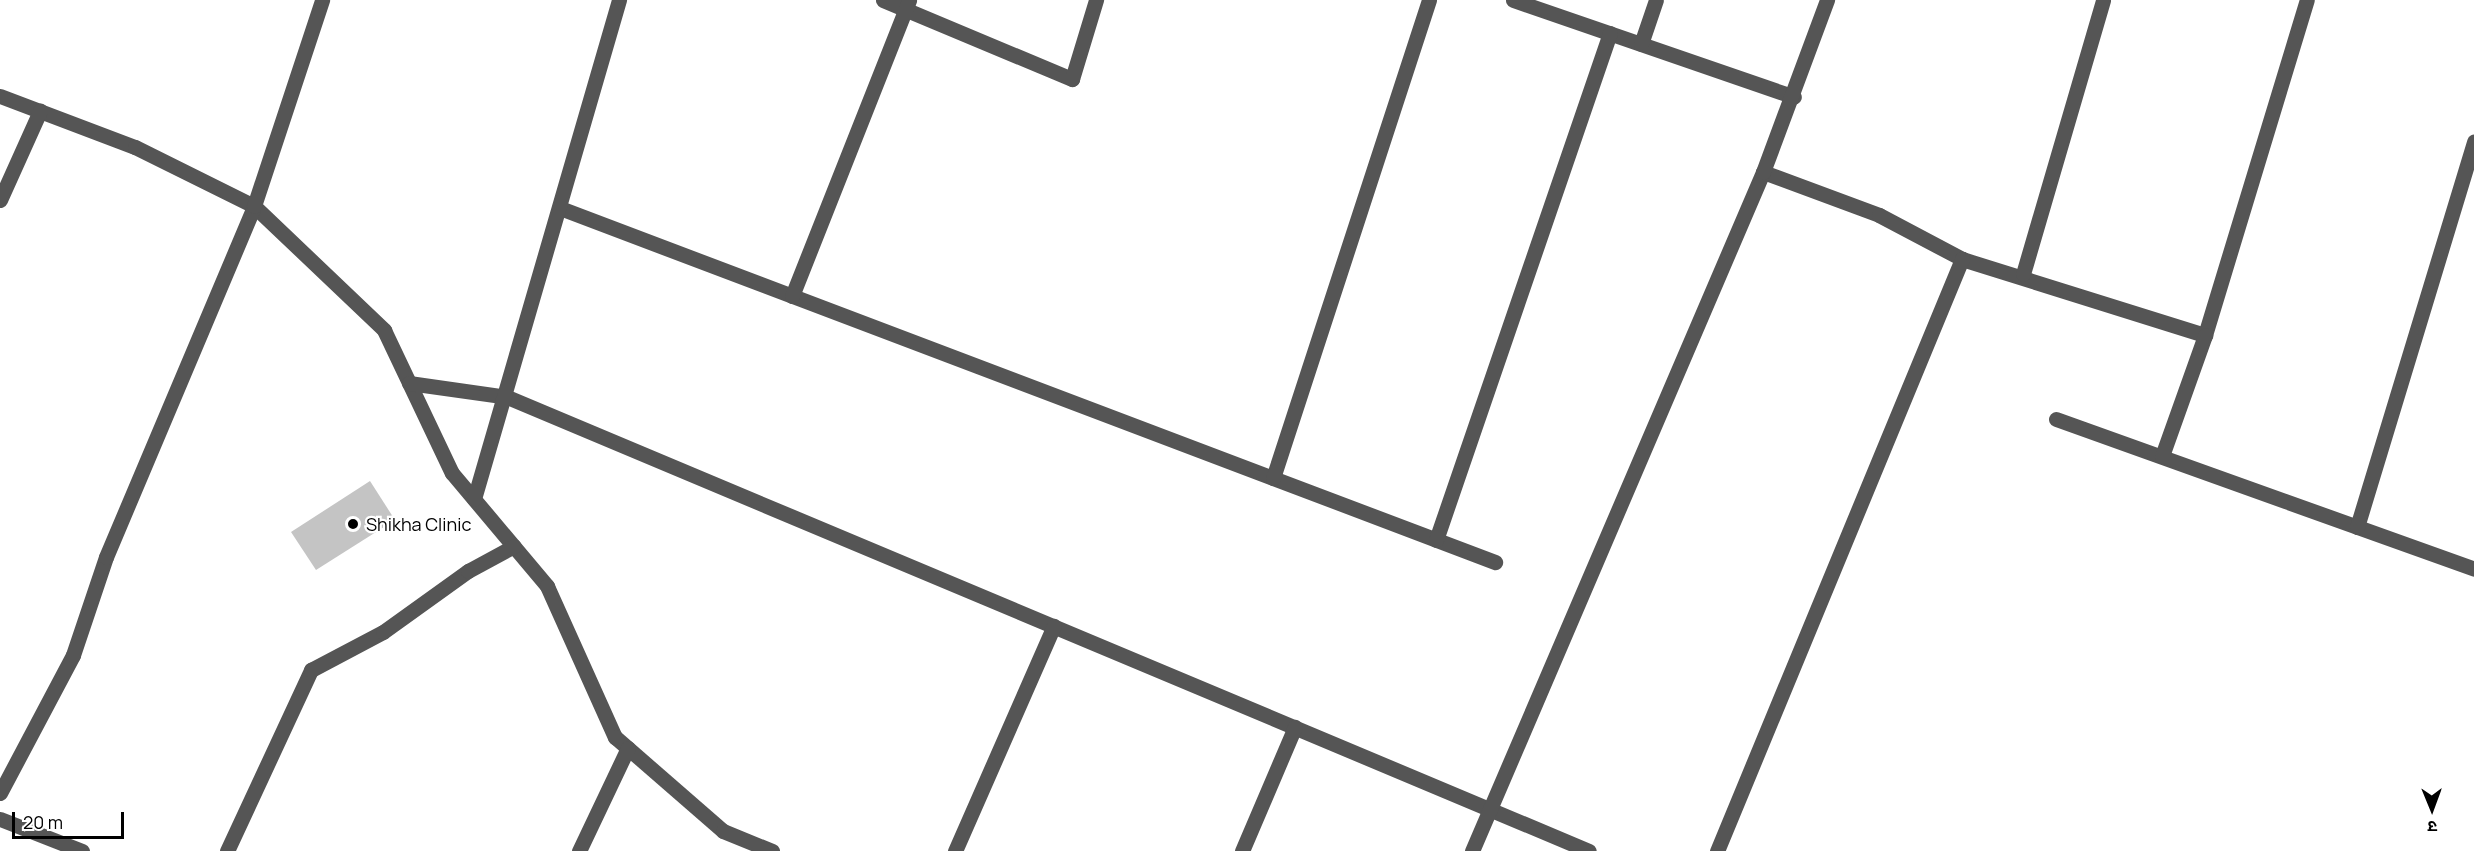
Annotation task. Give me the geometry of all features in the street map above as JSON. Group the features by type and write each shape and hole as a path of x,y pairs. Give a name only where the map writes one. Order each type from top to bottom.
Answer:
{"street":[{"path":"0,793 73,654 106,557 254,206 322,0"},
{"path":"474,500 507,397 619,0"},
{"path":"883,0 907,5 1072,79 1096,0"},
{"path":"1273,478 1429,0"},
{"path":"1513,0 1794,97"},
{"path":"1641,44 1656,0"},
{"path":"1472,851 1488,809 1763,172 1794,97 1827,0"},
{"path":"2023,274 2103,0"},
{"path":"2162,456 2205,335 2307,0"},
{"path":"792,296 907,5"},
{"path":"1436,540 1610,33"},
{"path":"0,96 135,147 254,206 384,330 452,473 547,586 615,737 723,831 772,851"},
{"path":"0,200 40,111"},
{"path":"2357,527 2474,141"},
{"path":"1763,172 1879,215 1962,259 2023,274 2205,335"},
{"path":"560,208 1495,562"},
{"path":"1717,851 1962,259"},
{"path":"409,383 507,397 1589,851"},
{"path":"2056,419 2474,569"},
{"path":"227,851 311,670 383,632 468,571 514,546"},
{"path":"955,851 1054,626"},
{"path":"1242,851 1295,727"},
{"path":"579,851 628,748"},
{"path":"0,819 82,851"}],"building":[{"path":"370,481 395,520 316,570 291,532"}],"place":[{"name":"Shikha Clinic","path":"353,524"}]}
